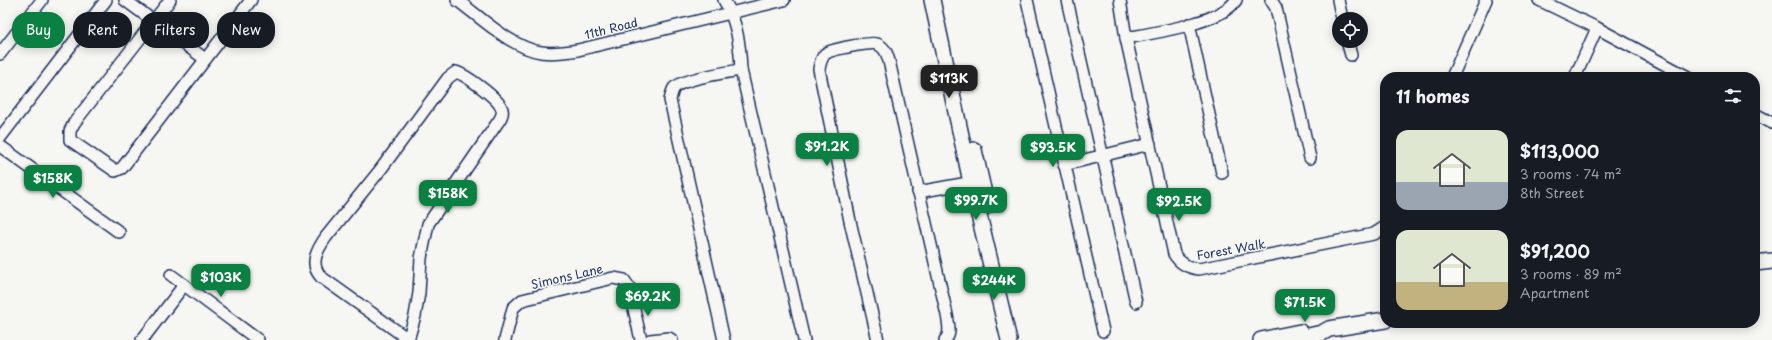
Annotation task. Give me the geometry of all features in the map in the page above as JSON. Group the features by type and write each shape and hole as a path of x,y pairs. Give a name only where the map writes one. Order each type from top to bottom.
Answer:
{"street":[{"path":"0,54 42,0"},
{"path":"0,138 106,0"},
{"path":"125,0 142,12"},
{"path":"161,12 170,0"},
{"path":"140,39 74,123 70,131 70,140 114,171 120,170 251,0"},
{"name":"11th Road","path":"457,0 506,37 530,50 556,53 578,50 784,0"},
{"path":"724,0 731,12 740,47 741,70 804,340"},
{"path":"932,0 976,181 1017,340"},
{"path":"940,0 1009,340"},
{"path":"1027,0 1103,331"},
{"path":"1067,0 1136,302"},
{"name":"Forest Walk","path":"1120,0 1126,38 1174,254 1178,261 1192,269 1199,269 1374,234 1380,230"},
{"path":"1126,38 1189,24 1216,16 1227,10 1236,0"},
{"path":"1270,0 1276,8 1310,158"},
{"path":"1338,0 1341,12"},
{"path":"1454,72 1486,0"},
{"path":"1539,0 1597,28 1679,72"},
{"path":"1189,24 1222,173"},
{"path":"1577,72 1597,28"},
{"path":"878,340 850,221 819,69 820,61 826,53 871,43 878,44 886,51 947,315 949,329 948,337 945,340"},
{"path":"189,48 205,60"},
{"path":"1350,48 1351,55"},
{"path":"724,340 670,100 673,90 680,84 741,70"},
{"path":"456,72 465,75 484,90 501,106 502,112 498,122 428,224 421,258 419,293 415,316 408,340 321,277 316,271 315,257 323,241 381,169 444,83 456,72"},
{"path":"1760,117 1772,123"},
{"path":"1064,165 1150,144"},
{"path":"0,146 119,232"},
{"path":"918,192 976,181"},
{"path":"1760,262 1772,261"},
{"path":"170,275 258,340"},
{"name":"Simons Lane","path":"505,340 513,308 522,300 613,278 624,280 629,287 642,340"},
{"path":"142,340 184,285"},
{"path":"1262,340 1322,328 1329,329 1380,321"},
{"path":"1290,340 1322,333 1329,329"},
{"path":"650,340 669,338 672,340"}]}
